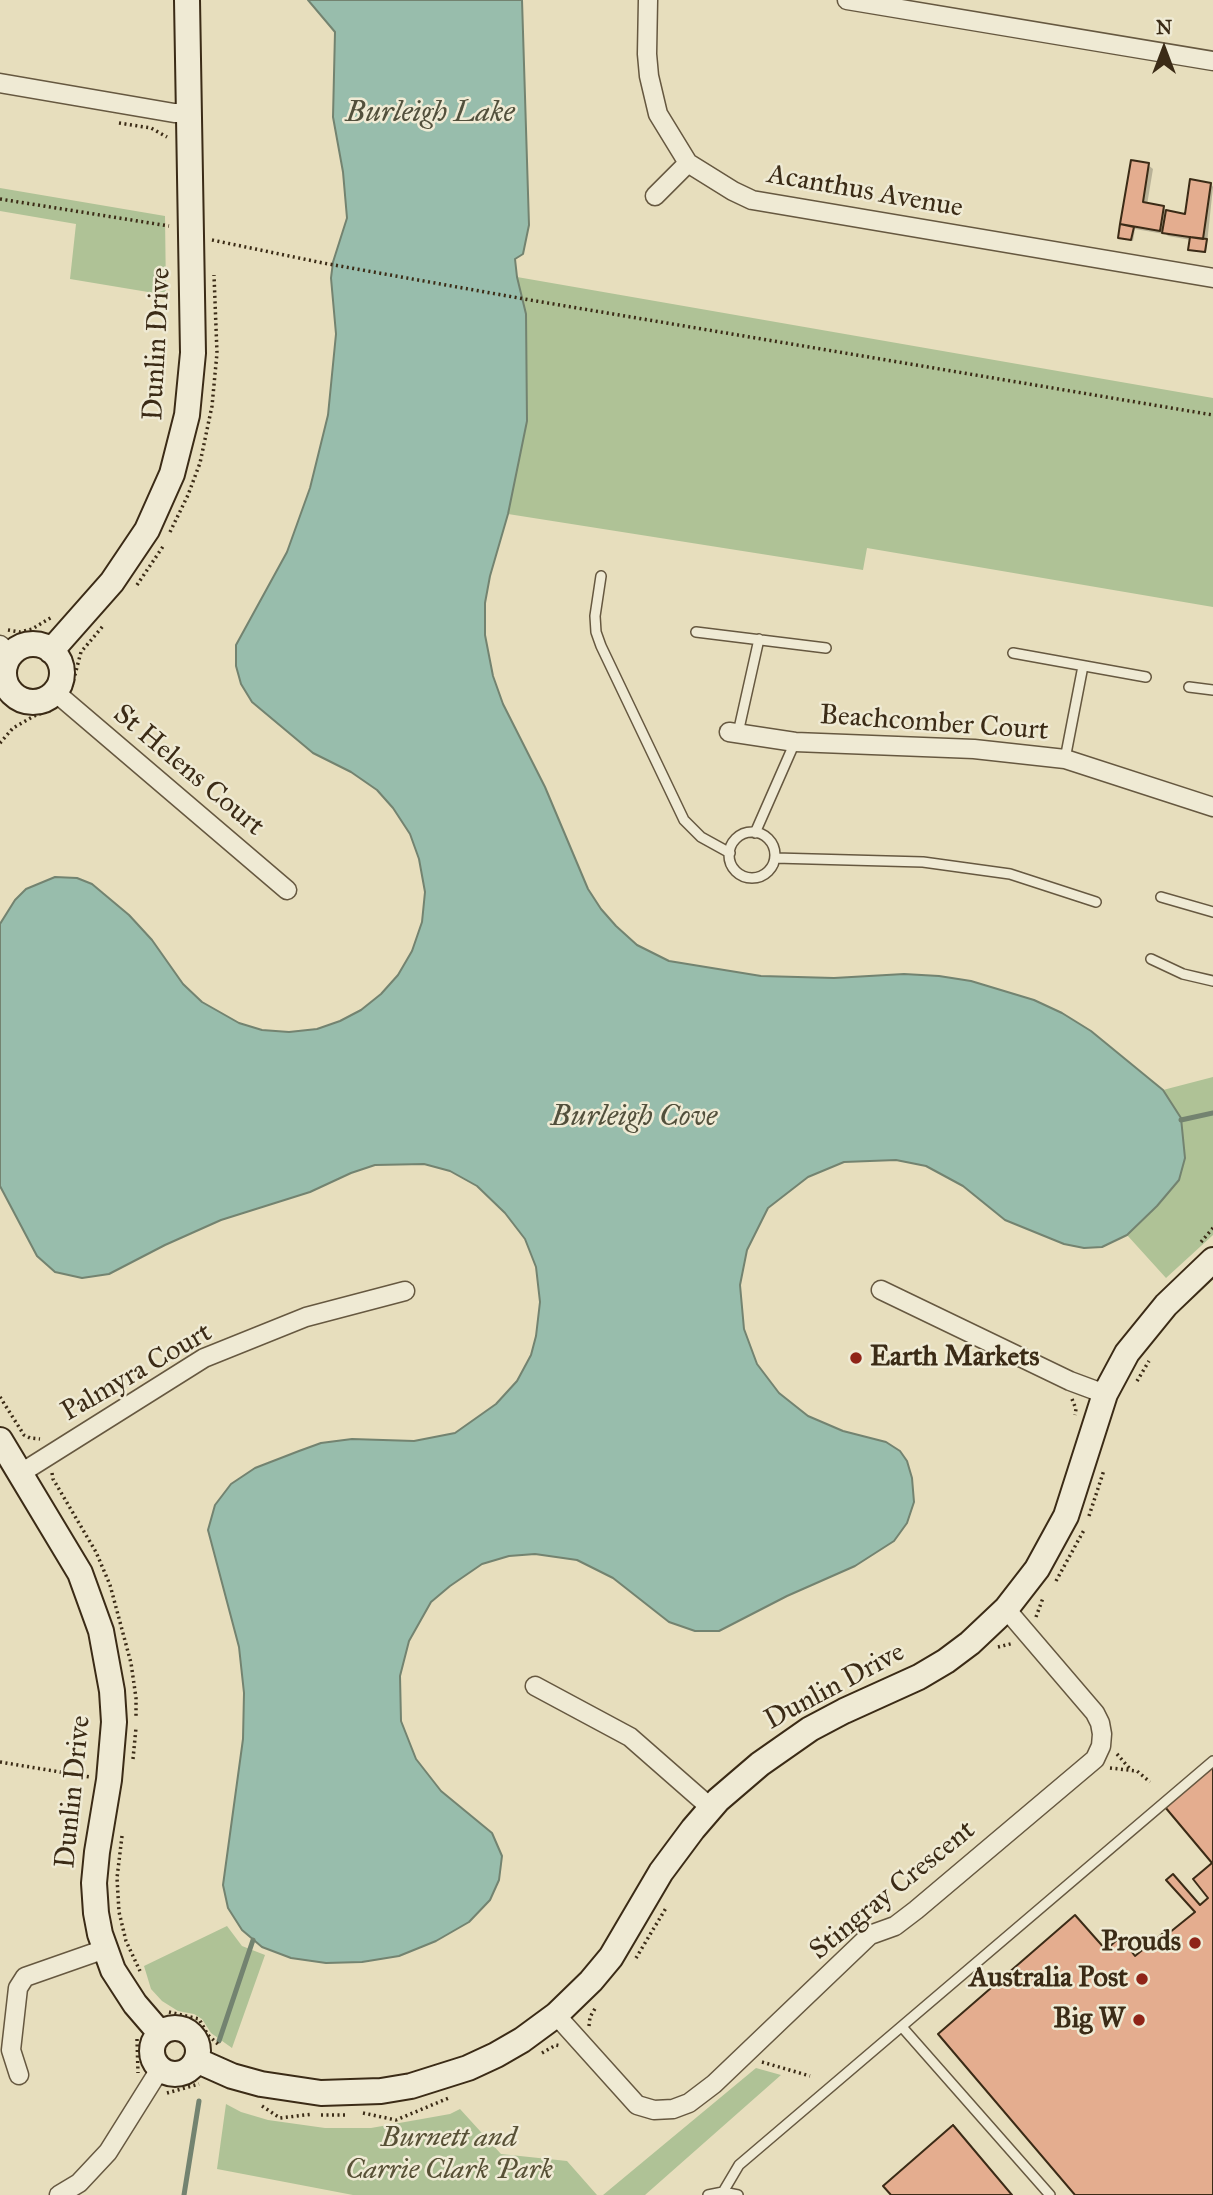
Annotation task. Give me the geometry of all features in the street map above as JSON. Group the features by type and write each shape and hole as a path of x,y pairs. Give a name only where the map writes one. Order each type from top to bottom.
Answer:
{"street":[{"name":"Dunlin Drive","path":"51,651 93,605 131,557 160,502 181,444 187,415 193,353 187,0"},
{"name":"Acanthus Avenue","path":"648,0 647,54 651,91 658,114 688,163 716,182 752,200 1213,278"},
{"path":"847,0 1213,61"},
{"path":"0,83 174,113 188,113"},
{"path":"655,196 688,163"},
{"path":"5,644 35,645 51,651 61,666 62,676 54,701 48,698 7,703 5,644"},
{"name":"St Helens Court","path":"54,701 287,890"},
{"name":"Beachcomber Court","path":"733,733 796,742 974,749 1065,760 1196,804 1213,807"},
{"name":"Dunlin Drive","path":"196,2060 232,2076 261,2084 321,2093 381,2091 411,2086 496,2056 556,2015 591,1982 611,1957 661,1872 711,1808 784,1746 844,1711 937,1666 970,1643 1006,1609 1037,1569 1066,1516 1105,1394 1128,1353 1209,1249"},
{"path":"881,1290 1070,1381 1105,1394"},
{"name":"Palmyra Court","path":"21,1473 204,1358 306,1317 405,1292"},
{"name":"Dunlin Drive","path":"0,1440 80,1573 101,1631 112,1691 114,1722 93,1779 97,1852 94,1883 96,1913 105,1949 124,1989 160,2033"},
{"name":"Stingray Crescent","path":"556,2015 637,2105 654,2110 673,2109 689,2104 714,2084 870,1935 895,1926 916,1910 1095,1759 1101,1745 1100,1723 1095,1713 1006,1609"},
{"path":"535,1686 631,1737 711,1808"},
{"path":"19,2075 10,2050 18,1988 25,1977 105,1949"},
{"path":"174,2028 188,2032 197,2045 196,2060 185,2073 167,2074 160,2069 152,2056 154,2040 160,2033 174,2028"},
{"path":"59,2195 79,2183 108,2152 160,2069"}],"lane":[{"path":"601,576 595,616 596,632 601,646 684,820 701,837 730,853"},
{"path":"696,632 826,648"},
{"path":"733,733 759,639"},
{"path":"1013,653 1146,677"},
{"path":"1065,760 1083,666"},
{"path":"1189,687 1213,690"},
{"path":"755,833 796,742"},
{"path":"748,833 755,833 762,835 773,845 775,858 768,872 762,877 746,877 733,868 730,853 735,840 748,833"},
{"path":"775,858 923,862 1010,874 1096,902"},
{"path":"1161,897 1213,912"},
{"path":"1151,959 1190,976 1213,981"},
{"path":"723,2192 739,2165 1213,1762"},
{"path":"902,2027 1050,2195"},
{"path":"708,2195 723,2192 738,2195"}],"path":[{"path":"111,121 151,128 167,136 168,142"},
{"path":"0,199 169,226"},
{"path":"170,215 170,233"},
{"path":"212,240 530,300 1213,415"},
{"path":"5,644 6,629 20,632 32,629 58,611"},
{"path":"0,743 13,728 54,701"},
{"path":"1209,1249 1213,1227"},
{"path":"1136,1383 1155,1353"},
{"path":"1070,1396 1076,1409 1075,1418"},
{"path":"0,1397 24,1435 40,1439"},
{"path":"1050,1588 1082,1535 1097,1498 1107,1462"},
{"path":"56,1465 52,1479 96,1552 122,1623 136,1698 133,1763"},
{"path":"1036,1623 1039,1603 1045,1594"},
{"path":"991,1653 1000,1646 1018,1641"},
{"path":"0,1762 93,1779"},
{"path":"1087,1766 1138,1771 1150,1782"},
{"path":"123,1834 117,1878 119,1912 127,1941 145,1979"},
{"path":"631,1967 670,1901"},
{"path":"591,2033 590,2017 600,2003"},
{"path":"161,2008 199,2019 208,2035 221,2048"},
{"path":"743,2056 810,2076"}],"green space":[{"path":"0,188 165,216 166,295 70,279 76,224 0,211"},
{"path":"517,277 1213,398 1213,607 867,548 863,570 508,514 527,421 526,314"},
{"path":"1213,1077 1213,1235 1166,1278 1127,1235 1179,1180 1185,1158 1181,1119 1163,1090"},
{"path":"227,1926 242,1946 265,1955 232,2048 211,2033 202,2019 194,2014 178,2011 162,2001 151,1989 144,1966"},
{"path":"756,2068 781,2075 645,2195 603,2195"},
{"name":"Burnett and Carrie Clark Park","path":"226,2104 241,2112 268,2120 325,2128 371,2128 450,2114 460,2109 501,2154 567,2161 597,2195 353,2195 217,2169"}],"water":[{"name":"Burleigh Cove","path":"308,0 522,0 529,225 523,254 515,259 526,314 527,421 508,514 490,576 485,603 485,635 493,676 503,704 545,787 588,889 601,909 637,945 669,961 761,976 939,976 971,981 1034,1000 1091,1031 1163,1090 1181,1118 1185,1158 1179,1180 1157,1206 1127,1235 1102,1247 1084,1248 1064,1244 1005,1220 963,1186 926,1166 896,1160 844,1162 808,1177 768,1208 747,1250 740,1285 744,1329 757,1364 779,1393 808,1416 843,1431 886,1442 900,1451 907,1461 912,1478 914,1502 907,1523 894,1541 855,1566 787,1596 719,1631 695,1631 669,1622 613,1578 577,1560 535,1554 509,1556 482,1564 450,1586 431,1602 409,1641 400,1676 401,1721 416,1759 441,1791 492,1833 502,1856 499,1880 490,1900 469,1922 436,1941 399,1956 362,1962 326,1963 291,1958 262,1947 242,1930 228,1908 223,1885 243,1739 244,1693 239,1647 208,1530 215,1505 231,1484 255,1468 321,1443 352,1439 414,1441 455,1433 496,1404 517,1381 531,1355 536,1336 540,1302 536,1267 525,1239 505,1213 477,1186 450,1171 424,1164 375,1165 310,1192 221,1220 109,1274 82,1278 55,1272 37,1256 0,1186 0,924 15,900 26,889 55,877 77,878 92,884 129,915 152,940 183,984 202,1002 239,1023 262,1030 289,1032 317,1029 361,1010 381,994 398,975 412,951 422,922 425,892 419,859 410,834 393,808 377,790 351,772 313,753 252,702 241,684 236,666 236,645 287,552 310,488 328,415 336,334 331,278 333,262 347,218 343,172 333,117 335,32"}],"building":[{"path":"1131,160 1149,163 1143,202 1164,206 1160,231 1120,224"},
{"path":"1190,179 1211,183 1203,239 1162,233 1166,210 1185,214"},
{"path":"1120,224 1134,227 1131,240 1118,238"},
{"path":"1190,237 1207,239 1205,252 1188,250"},
{"path":"1213,1767 1213,2195 1075,2195 938,2034 1075,1915 1106,1950 1120,1937 1135,1956 1195,1912 1166,1880 1173,1874 1200,1905 1208,1898 1193,1879 1212,1863 1165,1807"},
{"path":"953,2125 1012,2195 891,2195 883,2186"}],"waterway":[{"path":"1181,1120 1213,1113"},
{"path":"219,2041 253,1940"},
{"path":"184,2195 199,2101"}],"place":[{"name":"Earth Markets","path":"856,1358"},
{"name":"Prouds","path":"1195,1943"},
{"name":"Australia Post","path":"1142,1979"},
{"name":"Big W","path":"1139,2020"}],"water label":[{"name":"Burleigh Lake","path":"430,114"}]}
